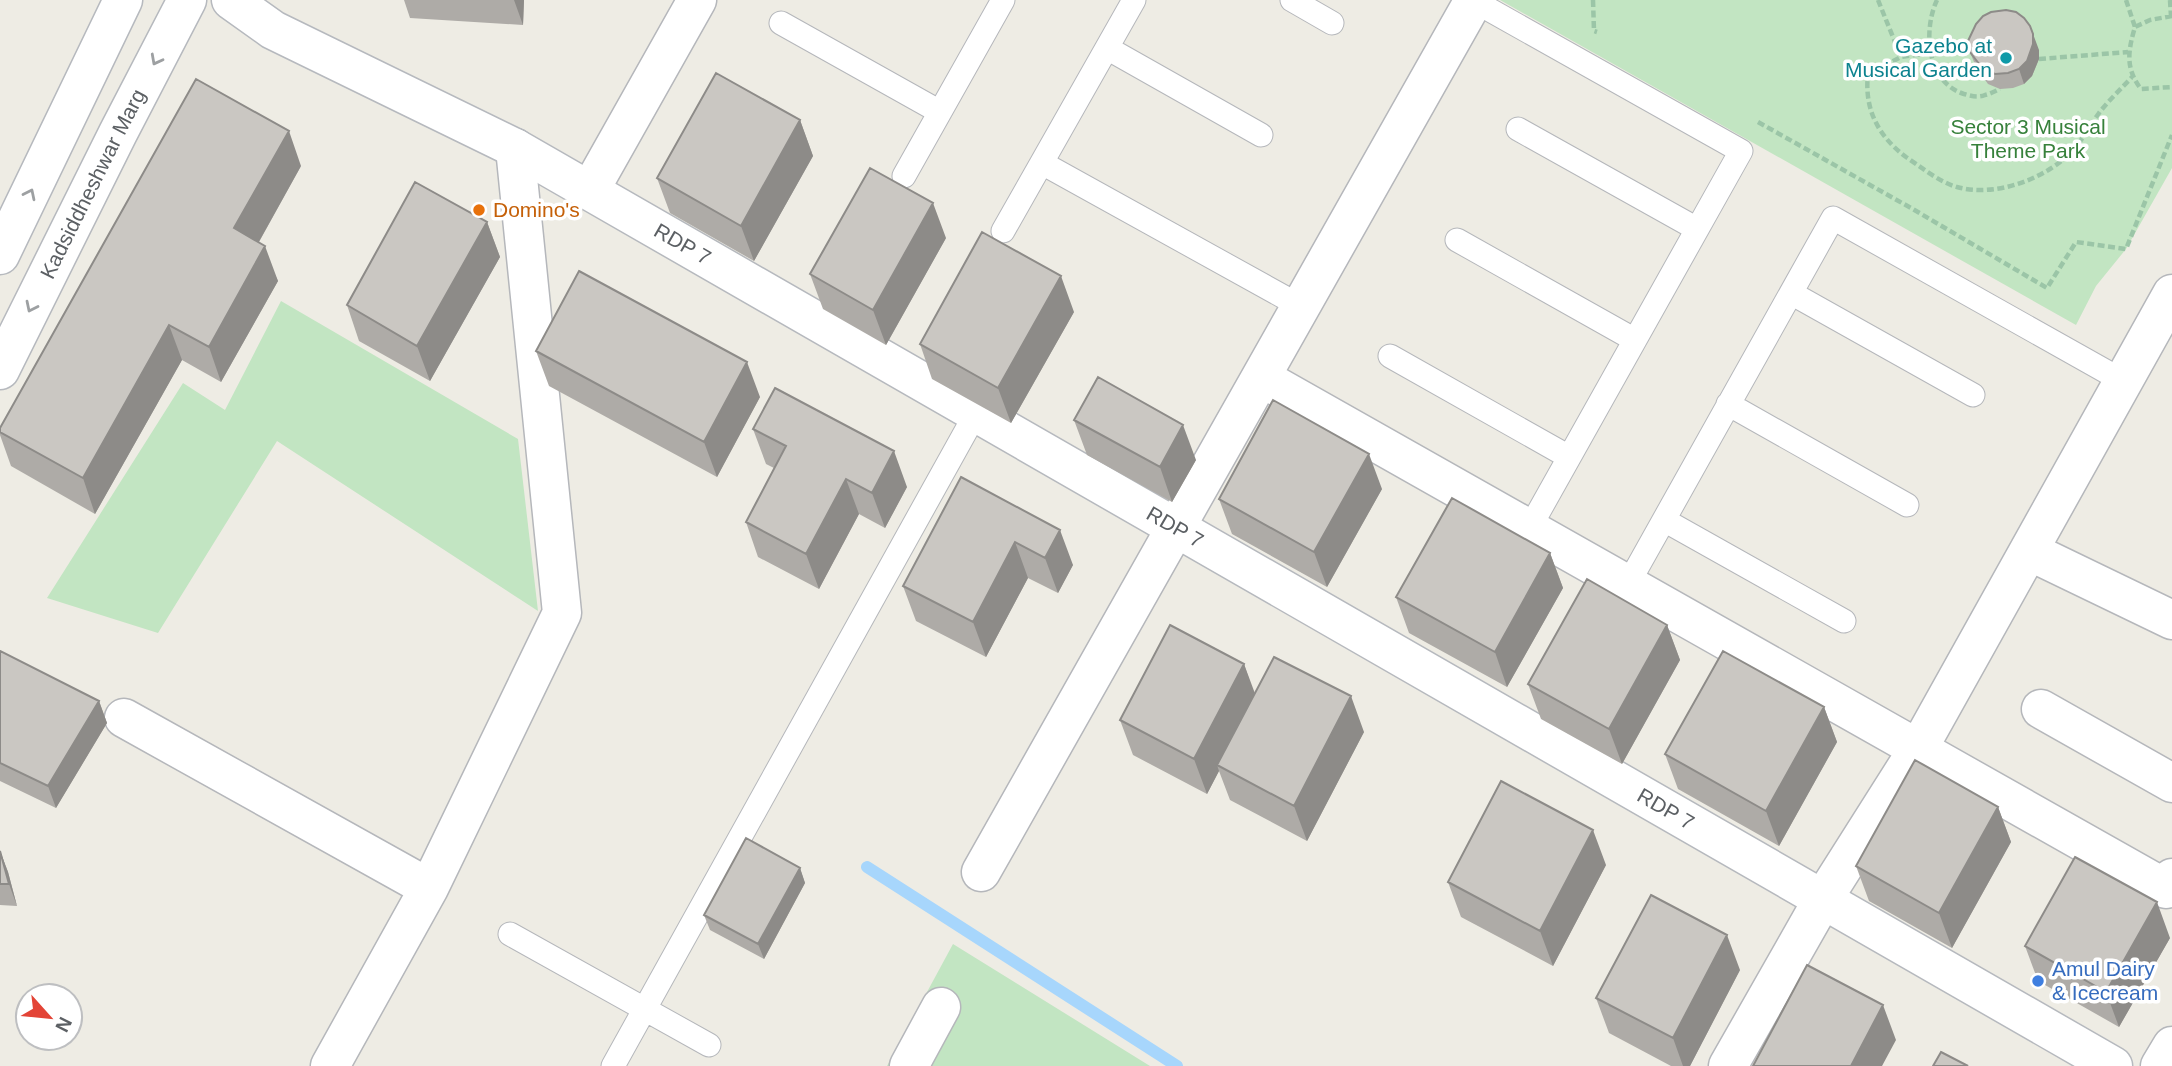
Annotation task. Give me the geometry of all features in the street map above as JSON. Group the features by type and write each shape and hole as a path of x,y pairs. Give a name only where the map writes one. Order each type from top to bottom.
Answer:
{"street":[{"path":"0,255 123,0"},
{"name":"Kadsiddheshwar Marg","path":"0,370 187,0"},
{"name":"RDP 7","path":"231,0 273,30 515,148 2113,1066"},
{"path":"590,191 697,0"},
{"path":"981,872 1474,1"},
{"path":"330,1066 429,888 562,613 515,148"},
{"path":"1728,1066 1822,899 1918,749 2172,294"},
{"path":"1262,378 2166,889 2172,878"},
{"path":"2028,551 2172,620"},
{"path":"2041,709 2172,783"},
{"path":"124,719 429,888"},
{"path":"909,1066 941,1007"},
{"path":"2160,1066 2172,1046"}],"lane":[{"path":"905,176 1003,0"},
{"path":"1003,231 1134,0"},
{"path":"1292,0 1332,23"},
{"path":"1474,1 1741,151 1529,528"},
{"path":"781,23 940,112"},
{"path":"1107,48 1261,135"},
{"path":"1518,129 1697,229"},
{"path":"1042,163 1302,307"},
{"path":"1628,584 1833,218 2123,381"},
{"path":"1457,240 1635,340"},
{"path":"1791,293 1973,395"},
{"path":"1390,356 1569,457"},
{"path":"1728,404 1907,505"},
{"path":"613,1066 976,413"},
{"path":"1664,520 1844,621"},
{"path":"510,934 709,1045"}],"path":[{"path":"1593,0 1594,31 1607,37"},
{"path":"1878,0 1901,57"},
{"path":"1937,0 1931,13 1928,34 1930,53 1939,74 1958,92 1972,96 1983,96 2000,89"},
{"path":"2126,0 2135,27 2128,51 2132,78 2141,89 2172,87"},
{"path":"2135,27 2150,20 2171,16 2170,0"},
{"path":"2039,59 2128,51"},
{"path":"1930,53 1901,57 1868,74 1867,96 1872,118 1878,129 1898,150 1937,177 1957,187 1986,190 2024,182 2056,166 2074,149 2100,112 2132,78"},
{"path":"1753,119 2046,288 2076,242 2126,249 2172,135"}],"green space":[{"name":"Sector 3 Musical Theme Park","path":"1500,0 2172,0 2172,168 2126,249 2096,286 2076,325"},
{"path":"281,301 518,439 538,611 277,441 158,633 47,598 183,383 225,410"},
{"path":"953,944 1150,1066 887,1066"}],"building":[{"name":"Gazebo at Musical Garden","path":"2006,10 2016,12 2024,18 2033,34 2033,44 2027,61 2019,69 1995,74 1983,69 1970,52 1968,41 1983,16"},
{"path":"716,73 800,120 741,226 657,178"},
{"path":"196,79 289,131 234,228 265,246 209,347 169,325 83,478 0,432 0,428"},
{"path":"870,168 933,203 873,310 810,274"},
{"path":"415,182 487,222 417,346 347,305"},
{"path":"982,232 1061,276 998,388 920,344"},
{"path":"579,271 747,362 704,442 536,351"},
{"path":"1098,377 1183,425 1160,467 1074,420"},
{"path":"775,388 894,451 872,493 846,479 806,554 746,522 786,446 753,429"},
{"path":"1273,400 1369,454 1314,552 1219,499"},
{"path":"961,477 1060,530 1045,558 1015,542 973,622 903,586"},
{"path":"1452,498 1550,553 1495,652 1396,597"},
{"path":"1587,579 1667,625 1609,729 1528,684"},
{"path":"1170,625 1244,664 1194,759 1120,720"},
{"path":"0,651 99,701 48,786 0,763"},
{"path":"1723,651 1824,707 1766,811 1665,754"},
{"path":"1274,657 1351,696 1294,806 1217,765"},
{"path":"1915,760 1998,807 1939,913 1856,866"},
{"path":"1501,781 1593,830 1540,931 1448,882"},
{"path":"746,838 800,868 758,944 704,915"},
{"path":"0,851 9,884 0,884"},
{"path":"2075,857 2157,902 2106,992 2025,946"},
{"path":"1651,895 1727,935 1673,1038 1596,998"},
{"path":"1807,965 1883,1005 1851,1066 1753,1066"},
{"path":"1941,1052 1968,1066 1933,1066"}],"waterway":[{"path":"867,867 1177,1066"}],"place":[{"name":"Gazebo at Musical Garden","path":"2006,58"},
{"name":"Domino's","path":"479,210"},
{"name":"Amul Dairy & Icecream","path":"2038,981"}]}
